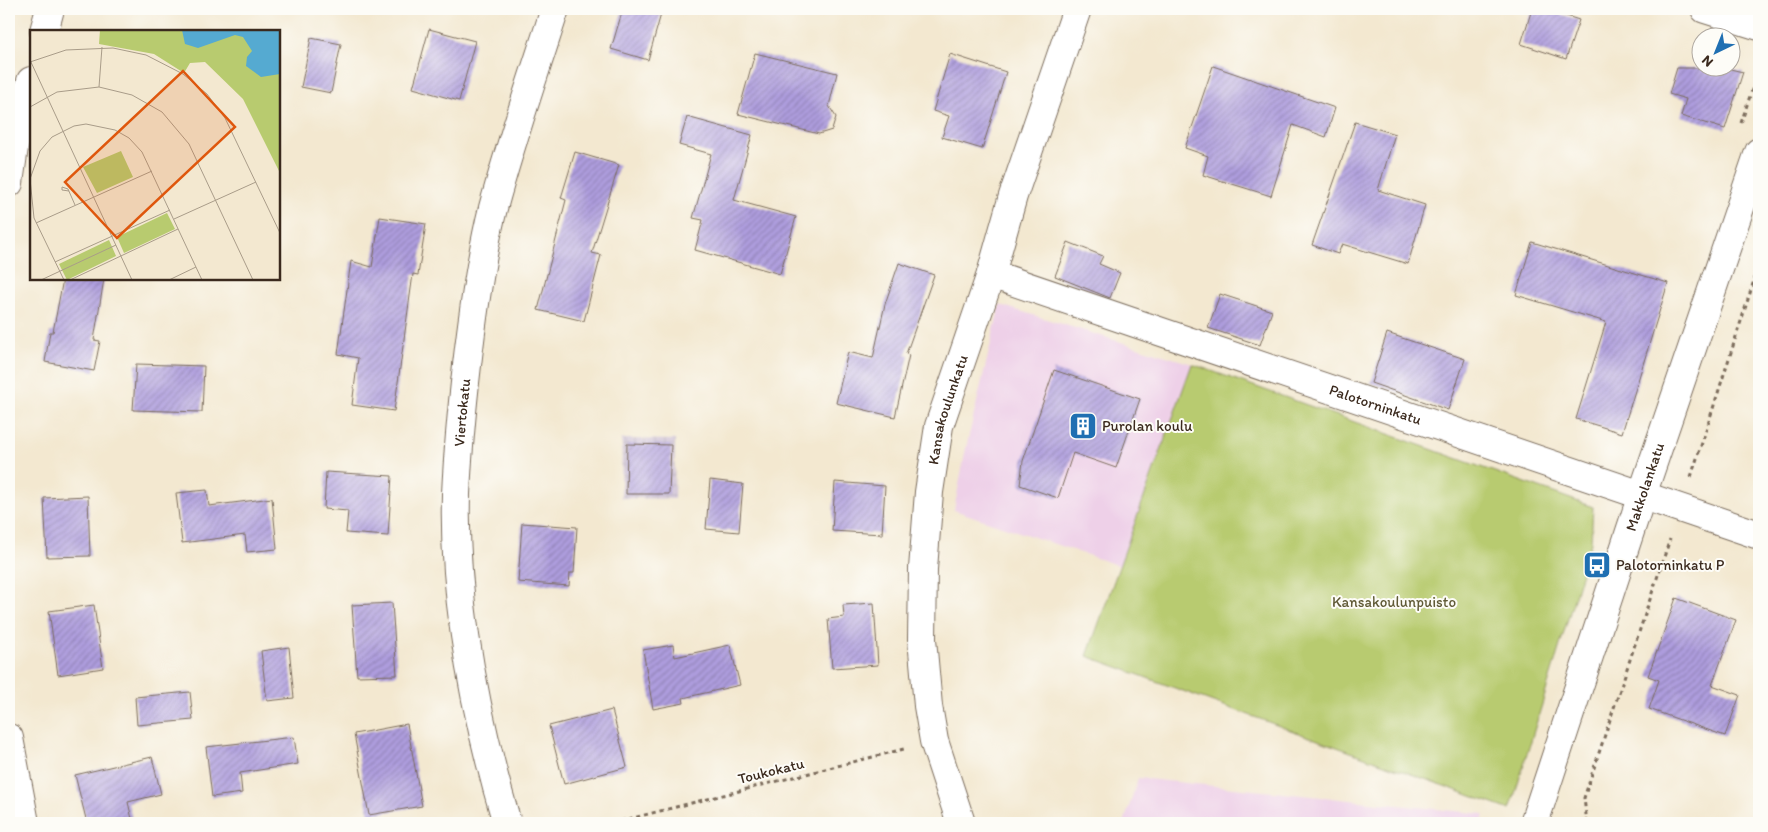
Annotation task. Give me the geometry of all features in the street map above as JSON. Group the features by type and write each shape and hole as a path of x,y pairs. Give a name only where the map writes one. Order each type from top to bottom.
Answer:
{"street":[{"path":"44,30 50,9"},
{"name":"Viertokatu","path":"507,823 493,776 470,670 459,580 456,496 462,411 473,310 493,209 555,9"},
{"name":"Kansakoulunkatu","path":"962,823 934,741 922,639 923,569 929,492 939,426 991,274 1013,196 1077,9"},
{"path":"1705,9 1759,26"},
{"path":"9,183 14,148 30,85"},
{"name":"Makkolankatu","path":"1534,823 1642,495 1759,152"},
{"name":"Palotorninkatu","path":"991,274 1621,490 1642,495 1759,535"},
{"path":"9,738 25,823"}],"path":[{"path":"1587,823 1584,798 1681,508 1759,265"},
{"name":"Toukokatu","path":"614,823 934,741"}],"shaded area":[{"path":"1000,305 1192,364 1120,566 954,510 966,448"},
{"path":"622,439 675,440 674,499 621,498"},
{"path":"1138,778 1484,814 1482,823 1124,823"}],"green space":[{"name":"Kansakoulunpuisto","path":"1192,364 1593,507 1591,543 1510,810 1087,656"}],"building":[{"path":"623,9 644,9 661,14 648,60 611,49"},
{"path":"1532,9 1545,9 1579,20 1566,59 1521,44"},
{"path":"429,29 475,41 459,101 413,88"},
{"path":"311,38 341,44 331,93 301,87"},
{"path":"755,53 837,73 829,106 836,117 832,130 819,134 738,114"},
{"path":"950,54 1006,72 982,149 942,137 949,116 933,111"},
{"path":"1213,66 1335,108 1326,137 1293,125 1271,196 1203,175 1208,156 1185,148"},
{"path":"1677,68 1690,68 1690,78 1740,78 1740,71 1743,72 1725,129 1681,116 1686,99 1669,94"},
{"path":"687,117 752,135 734,200 796,217 780,274 695,250 703,220 693,218 711,154 679,145"},
{"path":"1355,122 1395,134 1378,190 1425,205 1408,264 1342,244 1338,254 1312,245"},
{"path":"575,152 619,165 592,253 601,255 584,321 538,310 566,200 561,198"},
{"path":"380,217 426,224 418,275 413,274 394,411 352,405 358,358 338,354 351,261 372,267"},
{"path":"1068,242 1103,256 1099,264 1120,273 1110,298 1055,276"},
{"path":"1532,242 1668,283 1622,433 1576,419 1606,322 1516,295"},
{"path":"899,263 934,275 906,354 909,355 895,417 836,403 848,352 873,358 885,304"},
{"path":"63,280 104,280 94,340 100,341 94,371 45,362 50,332 53,332"},
{"path":"1220,294 1272,311 1260,345 1208,328"},
{"path":"1387,333 1465,359 1448,410 1371,383"},
{"path":"136,364 204,366 202,412 133,410"},
{"name":"Purolan koulu","path":"1054,370 1140,399 1116,468 1073,453 1058,498 1020,485 1023,461"},
{"path":"627,444 671,445 669,494 626,494"},
{"path":"326,472 392,476 388,536 346,533 348,511 324,509"},
{"path":"710,480 743,484 739,532 706,529"},
{"path":"835,482 885,486 882,534 832,531"},
{"path":"207,490 209,506 272,498 277,549 247,552 245,535 182,543 176,493"},
{"path":"88,496 90,556 47,557 44,498"},
{"path":"522,523 577,527 574,573 570,573 569,586 518,582"},
{"path":"1676,598 1736,620 1712,685 1740,695 1725,736 1649,709 1659,680 1648,676"},
{"path":"392,603 397,675 357,676 352,605"},
{"path":"874,603 878,665 832,668 828,619 844,617 843,605"},
{"path":"94,605 103,668 58,675 49,611"},
{"path":"673,645 675,657 730,645 740,685 683,698 684,703 653,709 643,650"},
{"path":"289,647 294,698 267,701 261,651"},
{"path":"190,692 193,720 137,725 135,697"},
{"path":"612,710 627,767 564,784 549,726"},
{"path":"407,724 422,806 369,815 354,734"},
{"path":"294,737 298,764 240,773 242,793 212,797 206,747"},
{"path":"152,757 161,794 128,802 132,819 116,823 87,823 75,775"}],"place":[{"name":"Purolan koulu","path":"1083,426"},
{"name":"Palotorninkatu P","path":"1597,565"}]}
